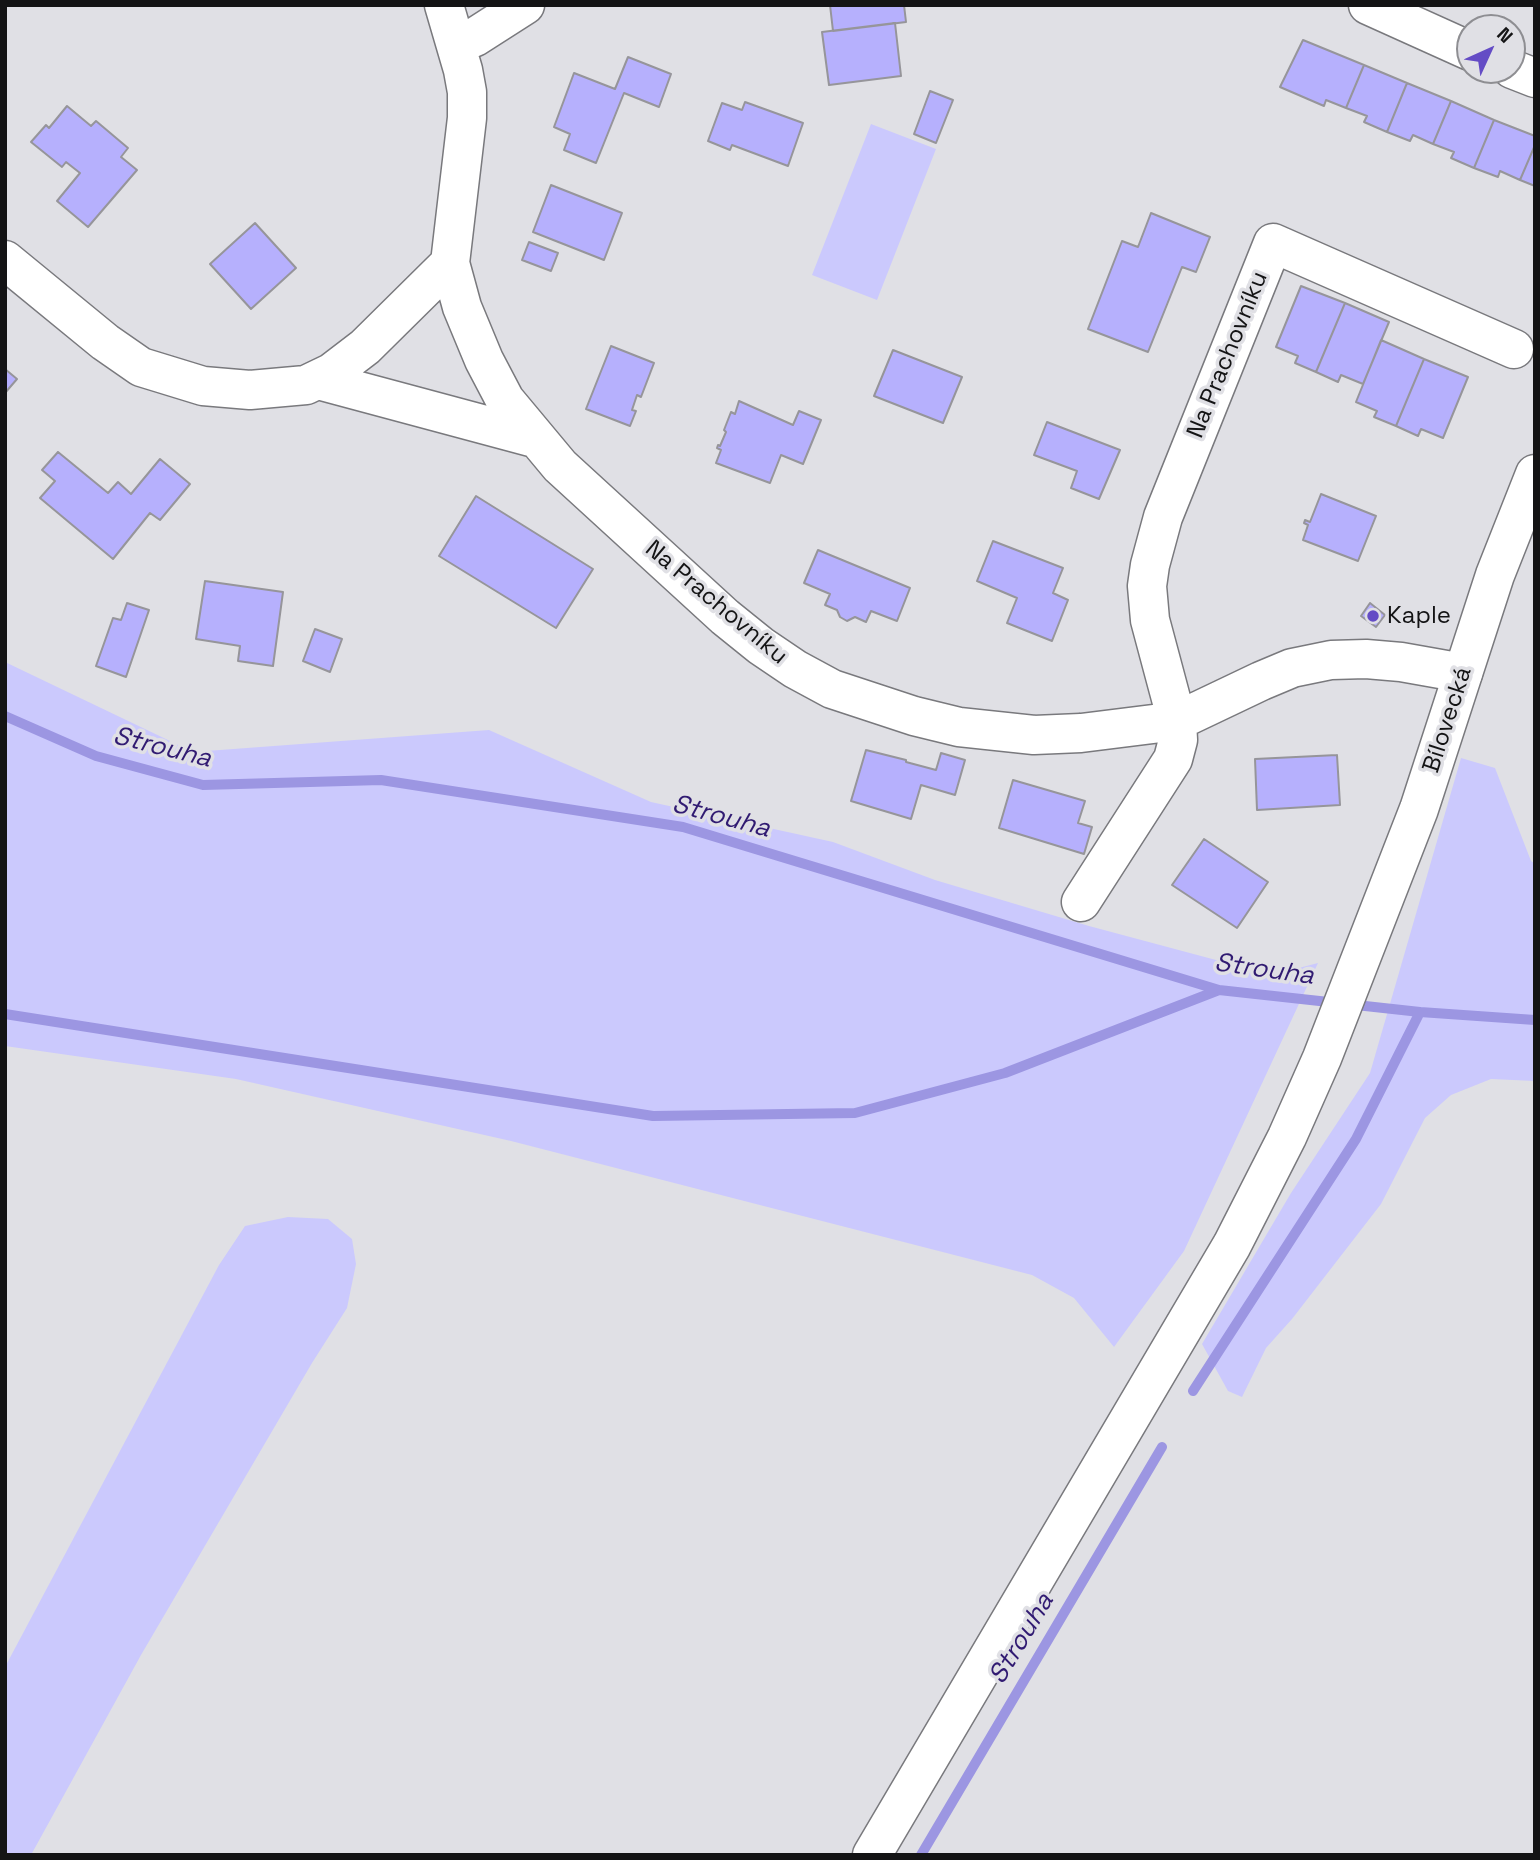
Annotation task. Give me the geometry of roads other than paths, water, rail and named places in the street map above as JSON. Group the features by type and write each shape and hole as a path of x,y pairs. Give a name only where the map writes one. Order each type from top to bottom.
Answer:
{"street":[{"name":"Na Prachovníku","path":"444,5 457,45 467,92 467,118 450,264 462,307 484,360 505,400 560,466 725,617 795,669 832,689 914,716 959,727 1034,736 1177,721 1292,668 1331,660 1401,662 1463,673"},
{"path":"457,45 475,37 525,5"},
{"path":"1368,5 1456,45"},
{"name":"Na Prachovníku","path":"1081,902 1173,759 1178,740 1177,721 1150,620 1147,586 1150,565 1164,517 1272,243 1514,349"},
{"path":"5,260 121,355 141,367 163,376 203,386 250,390 293,387 318,380 365,347 450,264"},
{"path":"318,380 534,438"},
{"name":"Bílovecká","path":"872,1855 1232,1245 1306,1096 1419,809 1495,575 1535,474"}],"waterway":[{"name":"Strouha","path":"5,716 96,756 203,785 381,780 683,827 1219,990 1420,1012"},
{"path":"5,1014 653,1116 855,1113 1005,1073 1219,990"},
{"name":"Strouha","path":"1193,1391 1356,1139 1420,1012 1535,1020"},
{"name":"Strouha","path":"921,1855 1162,1447"}],"place":[{"name":"Kaple","path":"1373,616"}]}
